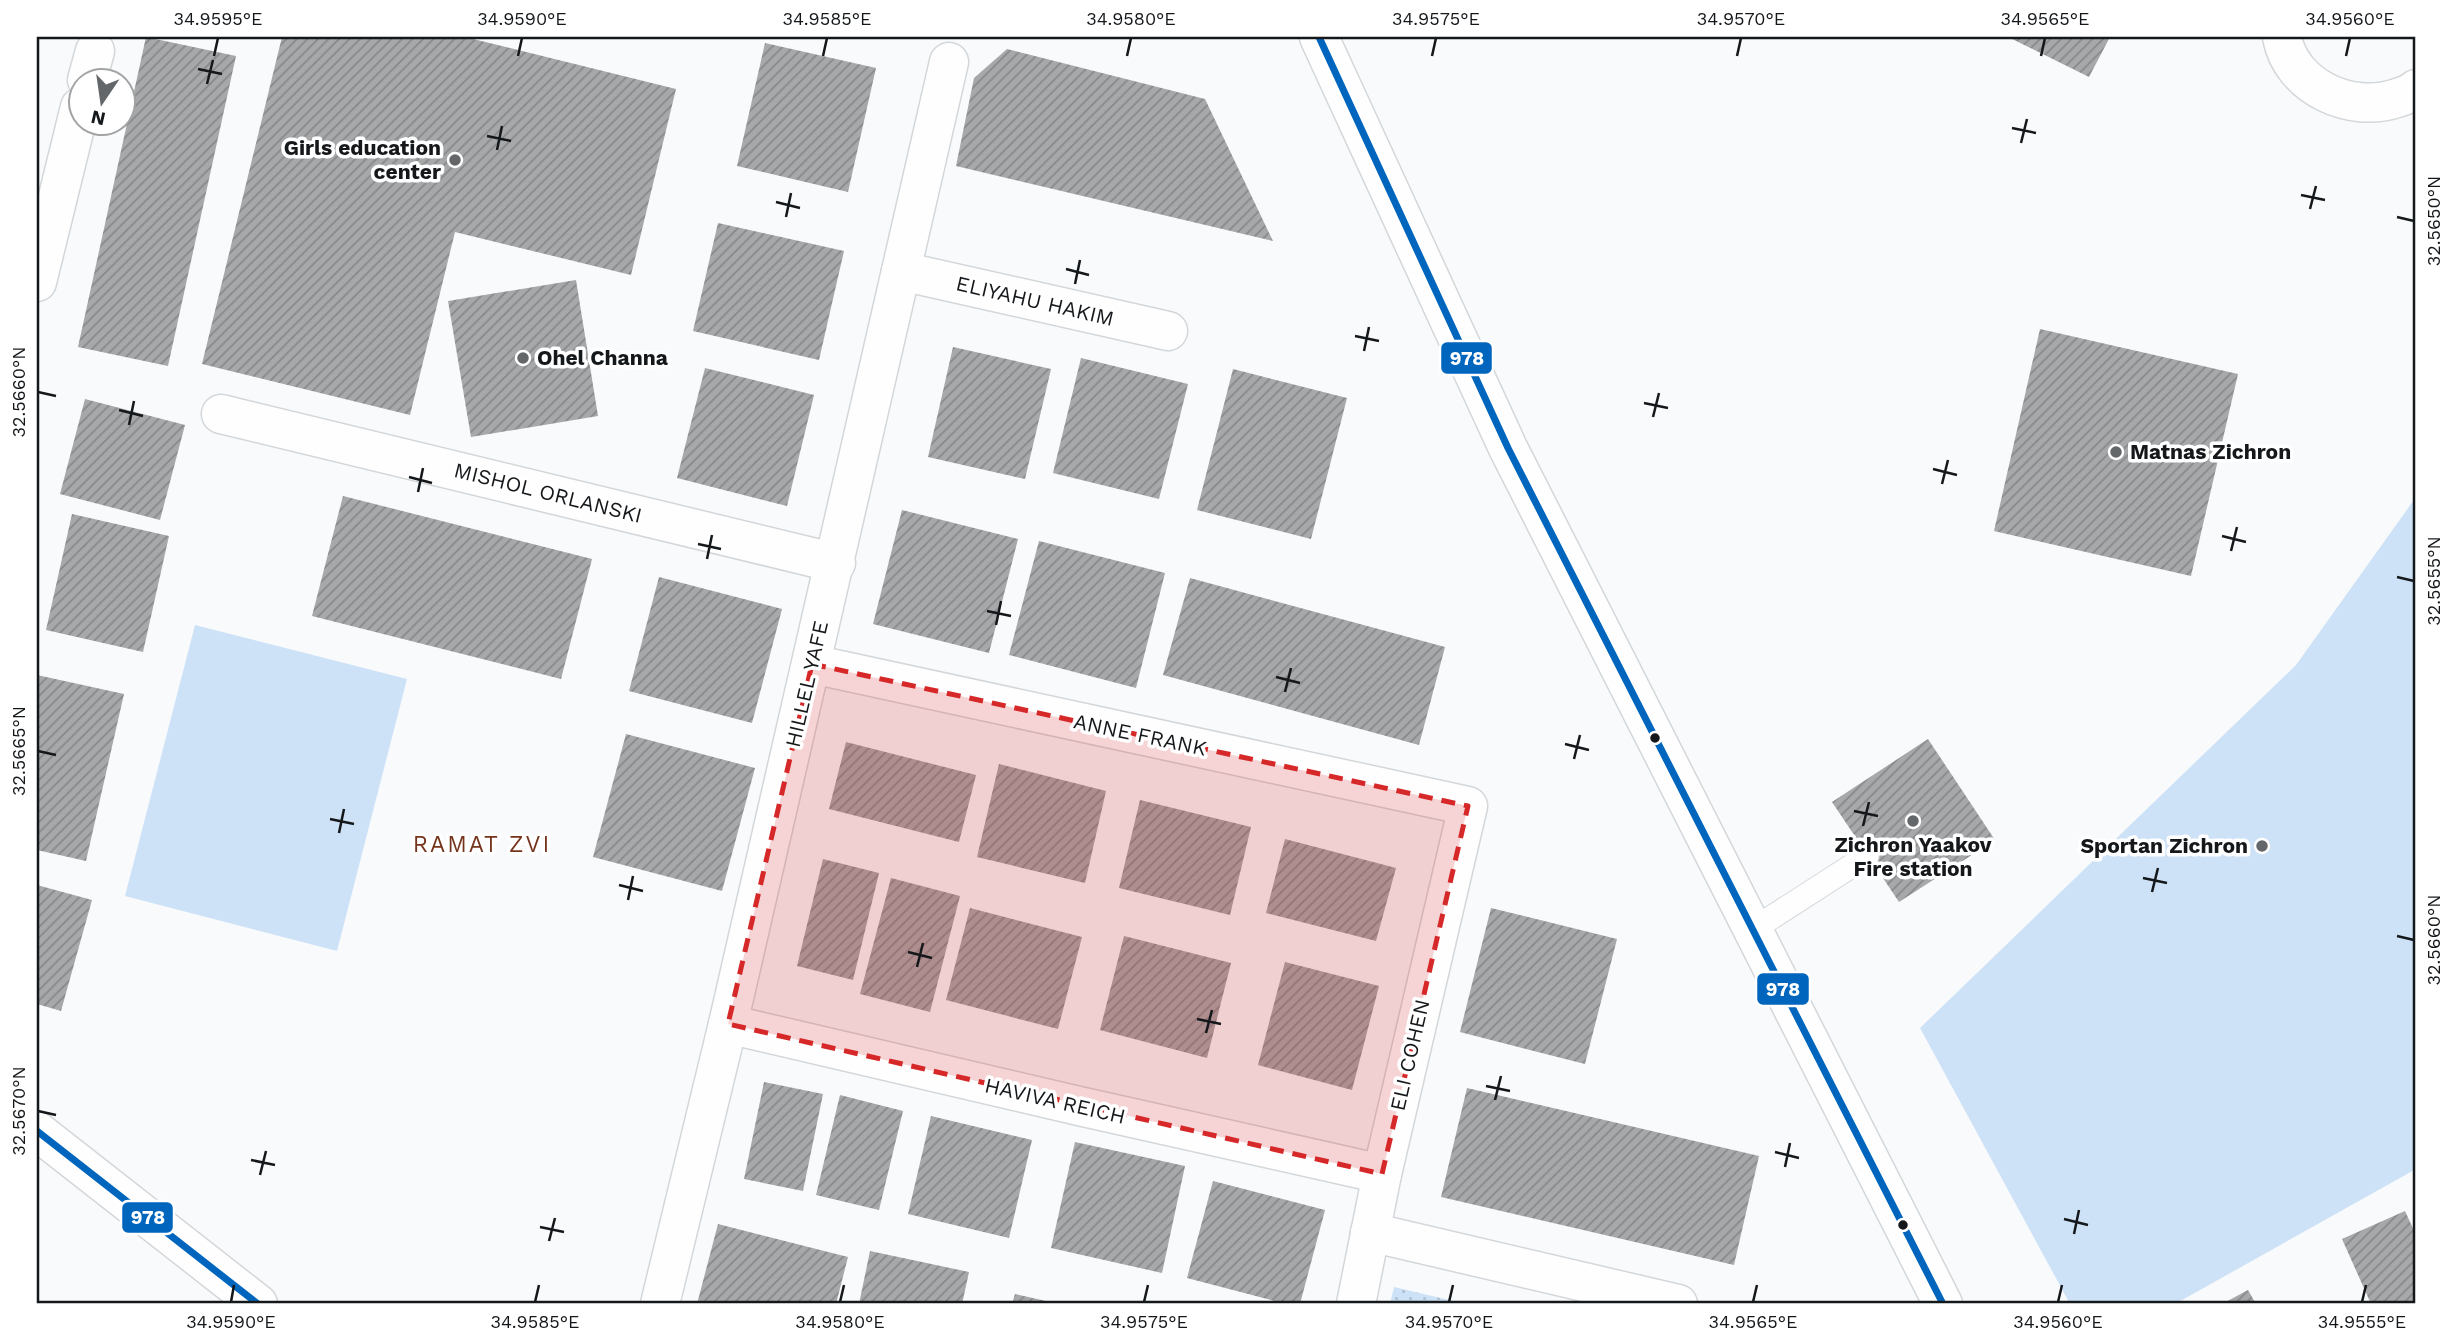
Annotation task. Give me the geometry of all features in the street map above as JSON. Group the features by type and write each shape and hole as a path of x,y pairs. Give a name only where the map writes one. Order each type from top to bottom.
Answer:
{"street":[{"path":"1319,37 1508,448 1943,1304"},
{"path":"2282,37 2283,45 2299,72 2323,92 2353,102 2383,103 2412,93 2416,89"},
{"name":"HILLEL YAFE","path":"660,1304 836,563 949,62"},
{"path":"39,261 72,136"},
{"name":"ELIYAHU HAKIM","path":"901,271 1168,331"},
{"name":"MISHOL ORLANSKI","path":"220,414 836,563"},
{"name":"ANNE FRANK","path":"811,664 1468,806"},
{"name":"ELI COHEN","path":"1356,1304 1382,1174 1468,806"},
{"name":"HAVIVA REICH","path":"728,1024 1079,1107 1382,1174"},
{"path":"37,1131 258,1304"},
{"path":"1370,1232 1678,1304"}],"lane":[{"path":"1752,930 1867,856"}],"highlighted area":[{"path":"812,664 1468,806 1382,1174 728,1024"}],"shaded area":[{"name":"Sportan Zichron","path":"2416,497 2416,1169 2175,1304 2070,1304 1920,1028 2296,665"},
{"path":"195,625 407,679 337,951 125,896"},
{"path":"1394,1287 1466,1304 1390,1304"}],"building":[{"path":"146,37 236,56 168,366 78,347 124,136 136,136 136,83"},
{"name":"Girls education center","path":"282,37 465,37 676,89 631,275 455,232 410,415 202,364"},
{"path":"2008,37 2110,37 2089,77"},
{"path":"765,43 876,68 848,192 737,166"},
{"path":"1007,49 1205,99 1273,241 956,166 974,78"},
{"path":"718,223 844,251 819,360 693,331"},
{"name":"Ohel Channa","path":"576,280 598,416 471,437 448,301"},
{"name":"Matnas Zichron","path":"2040,329 2238,374 2191,576 1994,531"},
{"path":"953,347 1051,369 1025,479 928,457"},
{"path":"1081,358 1188,384 1159,499 1053,473"},
{"path":"705,368 814,395 787,506 677,478"},
{"path":"1233,369 1347,398 1311,539 1197,510"},
{"path":"85,399 185,425 160,520 60,494"},
{"path":"343,496 592,559 561,679 312,616"},
{"path":"902,510 1018,539 989,653 873,624"},
{"path":"72,514 169,536 143,652 46,630"},
{"path":"1039,541 1165,573 1136,688 1009,655"},
{"path":"659,577 782,609 752,723 629,691"},
{"path":"1190,578 1445,647 1419,745 1163,675"},
{"path":"37,675 124,694 86,861 37,850"},
{"path":"626,734 755,768 722,891 593,857"},
{"name":"Zichron Yaakov Fire station","path":"1928,739 1995,840 1899,902 1832,802"},
{"path":"846,742 976,775 959,842 829,809"},
{"path":"999,764 1106,791 1085,883 977,857"},
{"path":"1140,800 1251,827 1230,915 1119,888"},
{"path":"1285,839 1396,868 1376,941 1266,913"},
{"path":"823,859 879,873 853,980 797,966"},
{"path":"891,878 960,896 930,1012 860,994"},
{"path":"37,885 92,900 61,1011 37,1004"},
{"path":"970,908 1082,937 1058,1029 946,1000"},
{"path":"1491,908 1617,939 1585,1064 1460,1032"},
{"path":"1124,936 1231,963 1207,1058 1100,1030"},
{"path":"1285,962 1379,986 1352,1090 1258,1065"},
{"path":"764,1082 823,1094 803,1191 744,1179"},
{"path":"1467,1088 1759,1156 1734,1265 1441,1197"},
{"path":"840,1095 903,1111 879,1210 816,1195"},
{"path":"931,1116 1032,1140 1009,1238 908,1214"},
{"path":"1075,1142 1185,1166 1162,1273 1051,1248"},
{"path":"1213,1181 1325,1210 1300,1304 1286,1304 1187,1278"},
{"path":"2405,1211 2416,1235 2416,1304 2371,1304 2342,1239"},
{"path":"718,1224 848,1257 836,1304 697,1304"},
{"path":"870,1251 969,1272 962,1304 859,1304"},
{"path":"2248,1290 2256,1304 2222,1304"},
{"path":"1015,1294 1055,1303 1055,1304 1012,1304"}],"transit line":[{"name":"978","path":"1319,37 1508,448 1943,1304"},
{"name":"978","path":"37,1131 258,1304"}],"place":[{"name":"Girls education center","path":"455,160"},
{"name":"Ohel Channa","path":"523,358"},
{"name":"Matnas Zichron","path":"2116,452"},
{"name":"Zichron Yaakov Fire station","path":"1913,821"},
{"name":"Sportan Zichron","path":"2262,846"}],"district":[{"name":"RAMAT ZVI","path":"482,844"}]}
